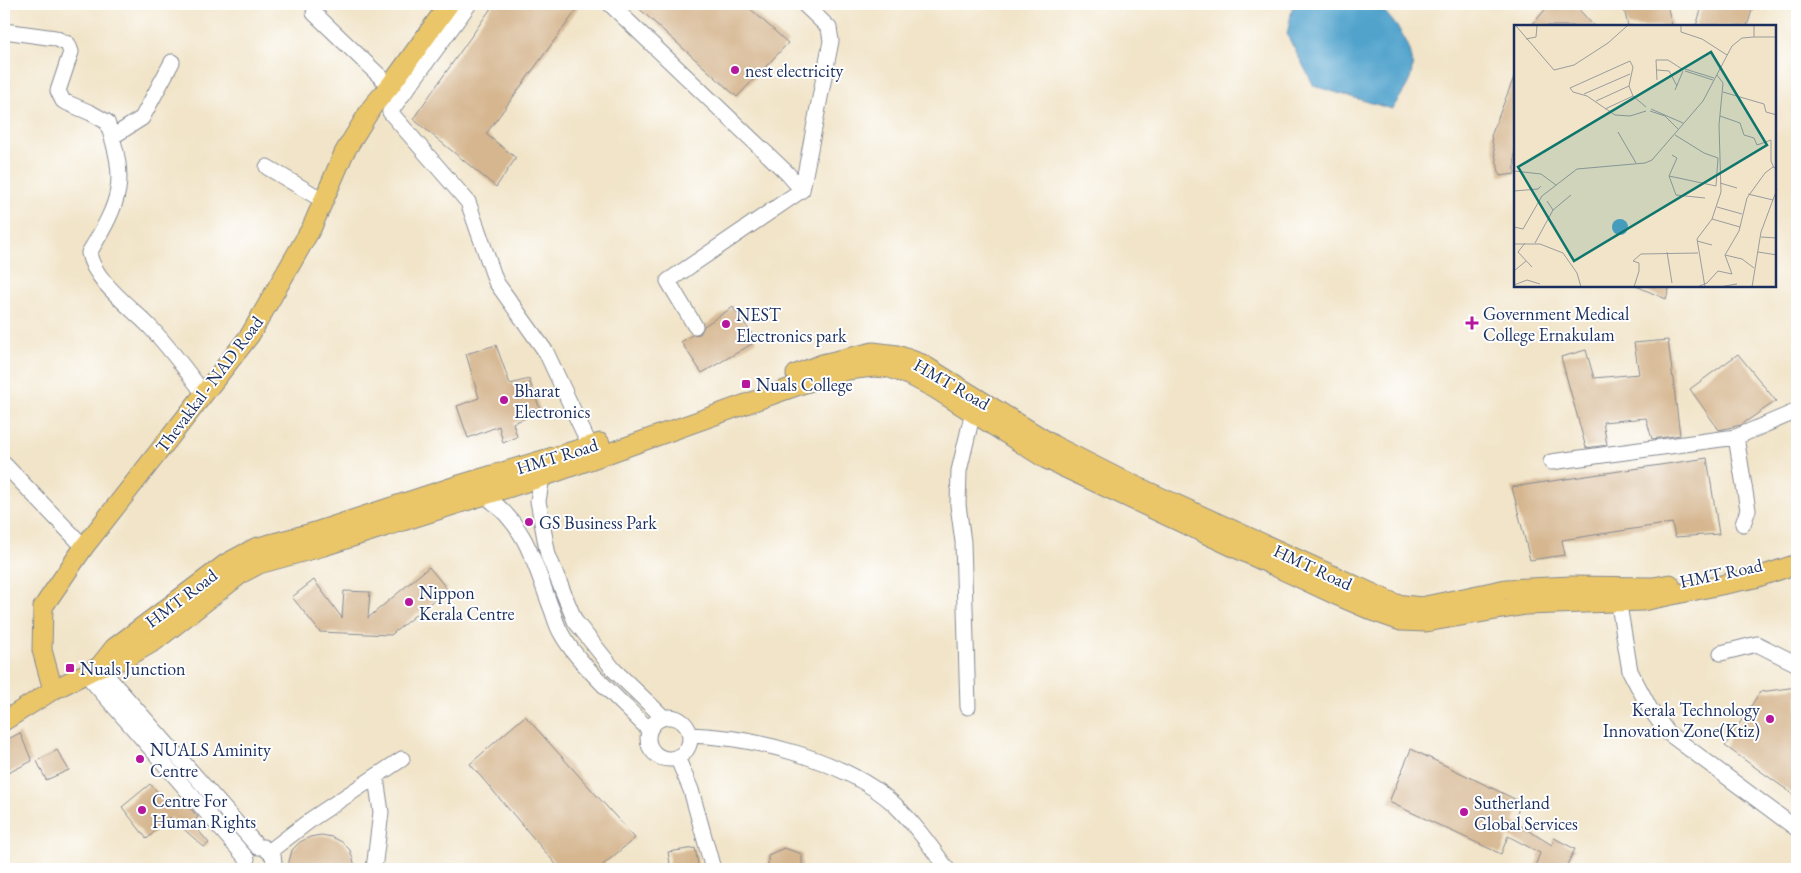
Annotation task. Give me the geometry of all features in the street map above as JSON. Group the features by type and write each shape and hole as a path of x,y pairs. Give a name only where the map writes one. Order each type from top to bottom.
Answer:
{"main road":[{"name":"Thevakkal - NAD Road","path":"53,690 42,650 43,607 84,546 250,335 312,227 344,153 372,107 390,86 449,4"},
{"name":"HMT Road","path":"92,671 114,648 227,563 255,548 312,533 459,485 655,426 822,364 873,360 897,355 922,364 1053,445 1116,477 1396,604 1421,606 1506,589 1571,586 1643,600 1797,554"},
{"name":"HMT Road","path":"4,721 53,690 92,671 124,659 155,641 242,573 259,564 324,546 542,477 601,454 629,446 873,360 911,376 973,412 1046,459 1378,614 1401,621 1426,622 1526,605 1617,595"},
{"name":"HMT Road","path":"1694,585 1755,578 1797,564"}],"street":[{"path":"469,4 390,112 468,202 496,282 546,352 590,446"},
{"path":"610,4 787,173 802,190"},
{"path":"695,326 668,281 802,190 831,41 829,28 804,4"},
{"path":"314,13 390,86"},
{"path":"4,31 40,35 68,44 71,52 58,90 63,101 91,113 106,122 119,165 119,192 111,217 89,253 91,264 174,355 204,394"},
{"path":"112,138 142,118 172,62"},
{"path":"267,167 324,201"},
{"path":"1551,462 1736,437 1797,410"},
{"path":"968,708 963,542 958,506 959,470 973,412"},
{"path":"1736,437 1748,510 1743,524"},
{"path":"4,464 84,546"},
{"path":"542,477 538,501 546,547 575,621 614,670 663,717"},
{"path":"484,495 500,507 520,529 530,549 561,634 585,664 649,730"},
{"path":"1617,595 1630,671 1650,709 1668,733 1797,829"},
{"path":"1721,653 1757,644 1797,664"},
{"path":"92,671 274,859 271,869"},
{"path":"92,671 249,864"},
{"path":"672,716 678,718 688,728 690,735 688,748 677,758 663,758 657,755 648,744 649,730 653,724 663,717 672,716"},
{"path":"690,735 710,735 779,748 823,763 861,781 894,804 947,869"},
{"path":"677,758 691,790 713,869"},
{"path":"249,864 251,851 264,849 376,778 402,759"},
{"path":"374,869 381,812 376,778"}],"water":[{"path":"1293,4 1378,4 1399,29 1412,58 1410,79 1392,109 1314,86 1287,35"}],"building":[{"path":"494,4 581,4 486,134 516,158 496,187 413,119"},
{"name":"nest electricity","path":"634,4 745,4 788,43 737,97"},
{"path":"1550,4 1574,4 1593,25 1532,25"},
{"path":"1623,4 1667,4 1672,25 1628,25"},
{"path":"1703,4 1754,4 1747,25 1696,25"},
{"path":"1514,77 1514,174 1500,176 1491,136"},
{"path":"1641,288 1669,288 1666,299"},
{"name":"NEST Electronics park","path":"733,307 757,341 702,373 681,342 692,335 700,334 704,326"},
{"path":"1668,340 1680,435 1652,439 1646,418 1603,422 1607,445 1586,448 1561,357 1586,350 1594,378 1639,374 1634,343"},
{"name":"Bharat Electronics","path":"496,345 510,384 529,379 541,412 513,423 517,437 503,443 499,426 468,438 457,406 479,398 466,354"},
{"path":"1738,354 1776,401 1741,425 1719,430 1690,389"},
{"path":"1707,458 1719,534 1675,537 1672,523 1562,540 1565,555 1530,560 1512,487"},
{"name":"Nippon Kerala Centre","path":"429,567 447,589 391,635 320,632 292,597 314,580 342,618 344,591 370,592 368,618"},
{"name":"Kerala Technology Innovation Zone(Ktiz)","path":"1797,687 1797,797 1725,746 1760,692"},
{"path":"525,716 635,838 598,869 560,869 470,764"},
{"path":"20,733 32,761 4,775 4,741"},
{"name":"Sutherland Global Services","path":"1411,749 1521,802 1514,822 1552,845 1554,838 1575,849 1565,869 1534,869 1540,853 1508,836 1501,854 1389,802"},
{"path":"57,750 69,770 46,780 37,761"},
{"name":"Centre For Human Rights","path":"150,784 165,800 177,805 182,799 198,817 192,823 209,843 204,847 170,817 147,839 122,807"},
{"path":"321,835 332,837 342,842 350,850 356,869 287,869 292,850 300,842 310,837"},
{"path":"695,848 699,869 671,869 668,852"},
{"path":"784,848 802,854 802,869 768,869 768,855"}],"place":[{"name":"nest electricity","path":"735,70"},
{"name":"Government Medical College Ernakulam","path":"1472,323"},
{"name":"NEST Electronics park","path":"726,324"},
{"name":"Nuals College","path":"746,384"},
{"name":"Bharat Electronics","path":"504,400"},
{"name":"GS Business Park","path":"529,522"},
{"name":"Nippon Kerala Centre","path":"409,602"},
{"name":"Nuals Junction","path":"70,668"},
{"name":"Kerala Technology Innovation Zone(Ktiz)","path":"1770,719"},
{"name":"NUALS Aminity Centre","path":"140,759"},
{"name":"Centre For Human Rights","path":"142,810"},
{"name":"Sutherland Global Services","path":"1464,812"}]}
